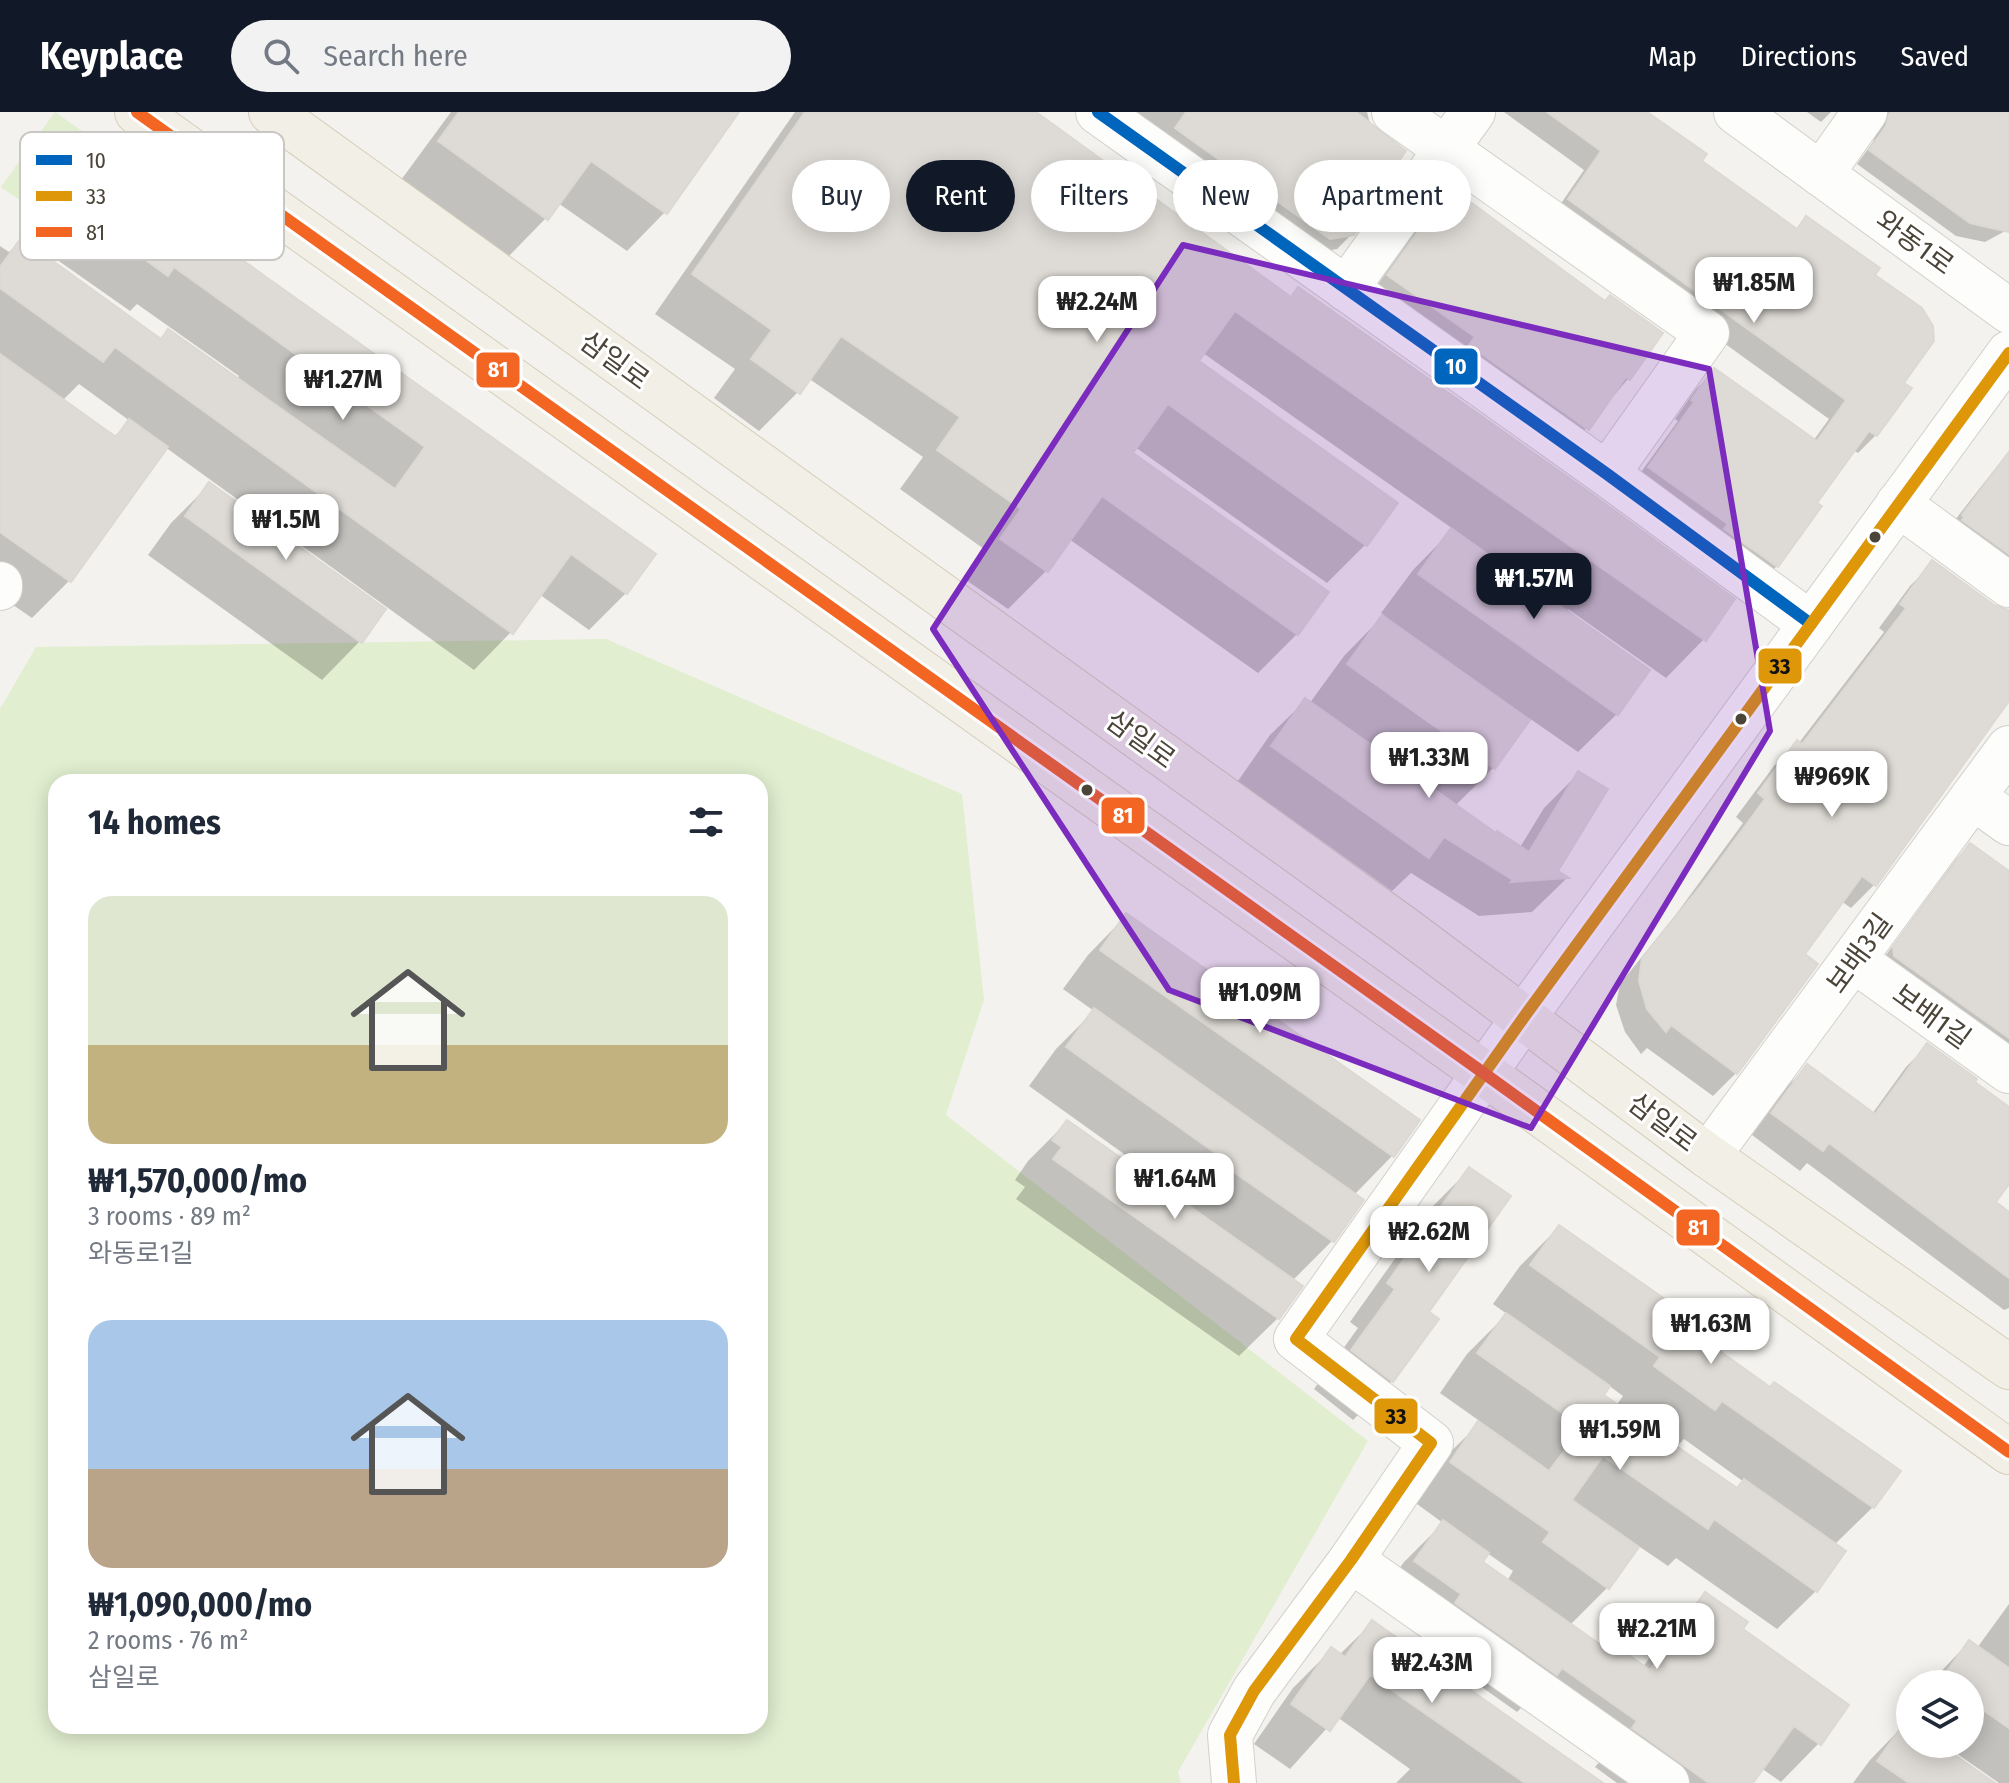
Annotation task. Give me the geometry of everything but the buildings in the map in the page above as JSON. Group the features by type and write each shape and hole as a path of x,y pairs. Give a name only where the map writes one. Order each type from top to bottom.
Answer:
{"main road":[{"path":"137,112 165,132"},
{"name":"삼일로","path":"271,112 1524,1017 1708,1156 2009,1367"},
{"path":"284,217 2009,1452"}],"street":[{"path":"1098,112 1607,474 1811,624"},
{"path":"1394,112 1707,333 1607,474"},
{"path":"1346,289 1473,112"},
{"name":"와동1로","path":"1736,112 2009,311"},
{"path":"1821,174 1865,112"},
{"path":"1234,1783 1230,1735 1254,1691 1351,1560 1431,1443 1296,1339 1524,1017 2009,353"},
{"path":"1898,504 2009,585"},
{"name":"보배3길","path":"1708,1156 2009,748"},
{"path":"1973,797 2009,823"},
{"name":"보배1길","path":"1854,960 2009,1071"},
{"path":"1351,1560 1667,1783"}],"highlighted area":[{"path":"1183,245 1709,369 1770,731 1531,1128 1169,990 933,629"}],"green space":[{"path":"55,112 83,132 41,132"},
{"path":"20,161 20,200 1,187"},
{"path":"606,639 962,794 984,1000 946,1115 1368,1441 1178,1772 1181,1783 0,1783 0,709 36,647"}],"transit line":[{"name":"81","path":"137,112 165,132"},
{"name":"10","path":"1098,112 1607,474 1811,624"},
{"name":"81","path":"284,217 2009,1452"},
{"name":"33","path":"1234,1783 1230,1735 1254,1691 1351,1560 1431,1443 1296,1339 1524,1017 2009,353"}]}
